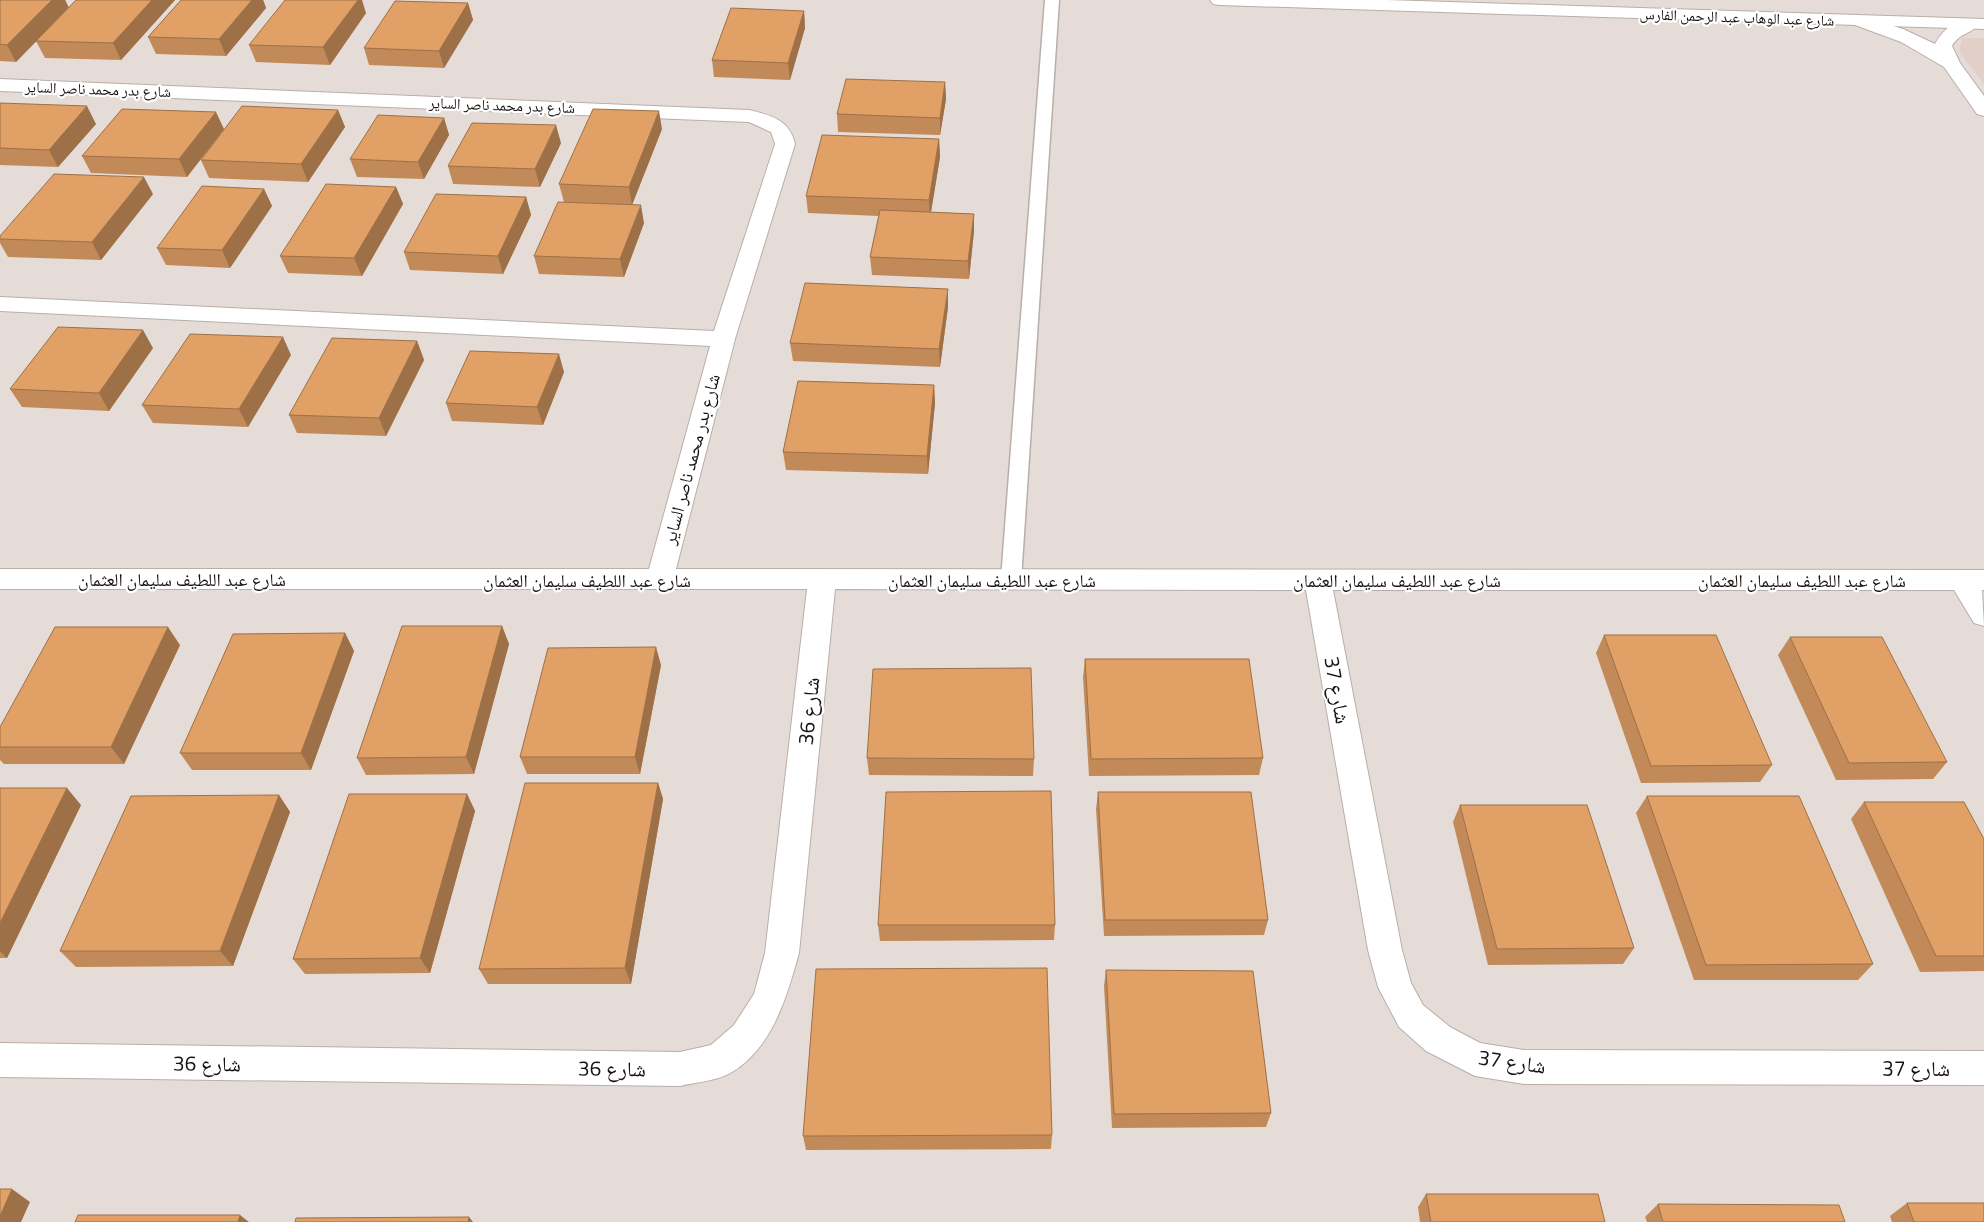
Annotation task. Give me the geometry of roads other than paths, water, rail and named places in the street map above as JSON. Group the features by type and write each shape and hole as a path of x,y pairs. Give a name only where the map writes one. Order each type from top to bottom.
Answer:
{"street":[{"name":"شارع عبد الوهاب عبد الرحمن الفارس","path":"1219,0 1430,3 1490,9 1976,24"},
{"path":"1470,0 1490,9"},
{"path":"1860,21 1904,35 1927,46 1951,63"},
{"path":"1976,24 1950,33 1943,46 1951,63 1984,110"},
{"name":"شارع بدر محمد ناصر الساير","path":"0,85 739,115 769,121 784,134 785,144 723,339 660,580"},
{"path":"0,304 723,339"},
{"name":"شارع عبد اللطيف سليمان العثمان","path":"4,586 660,580 1973,580"},
{"name":"شارع 36","path":"0,1060 680,1069 720,1060 746,1037 769,1000 782,952 822,580"},
{"name":"شارع 37","path":"1318,580 1386,950 1395,987 1411,1016 1438,1039 1475,1059 1524,1067 1984,1068"},
{"path":"1973,580 1984,616"}],"lane":[{"path":"1011,580 1052,0"}]}
